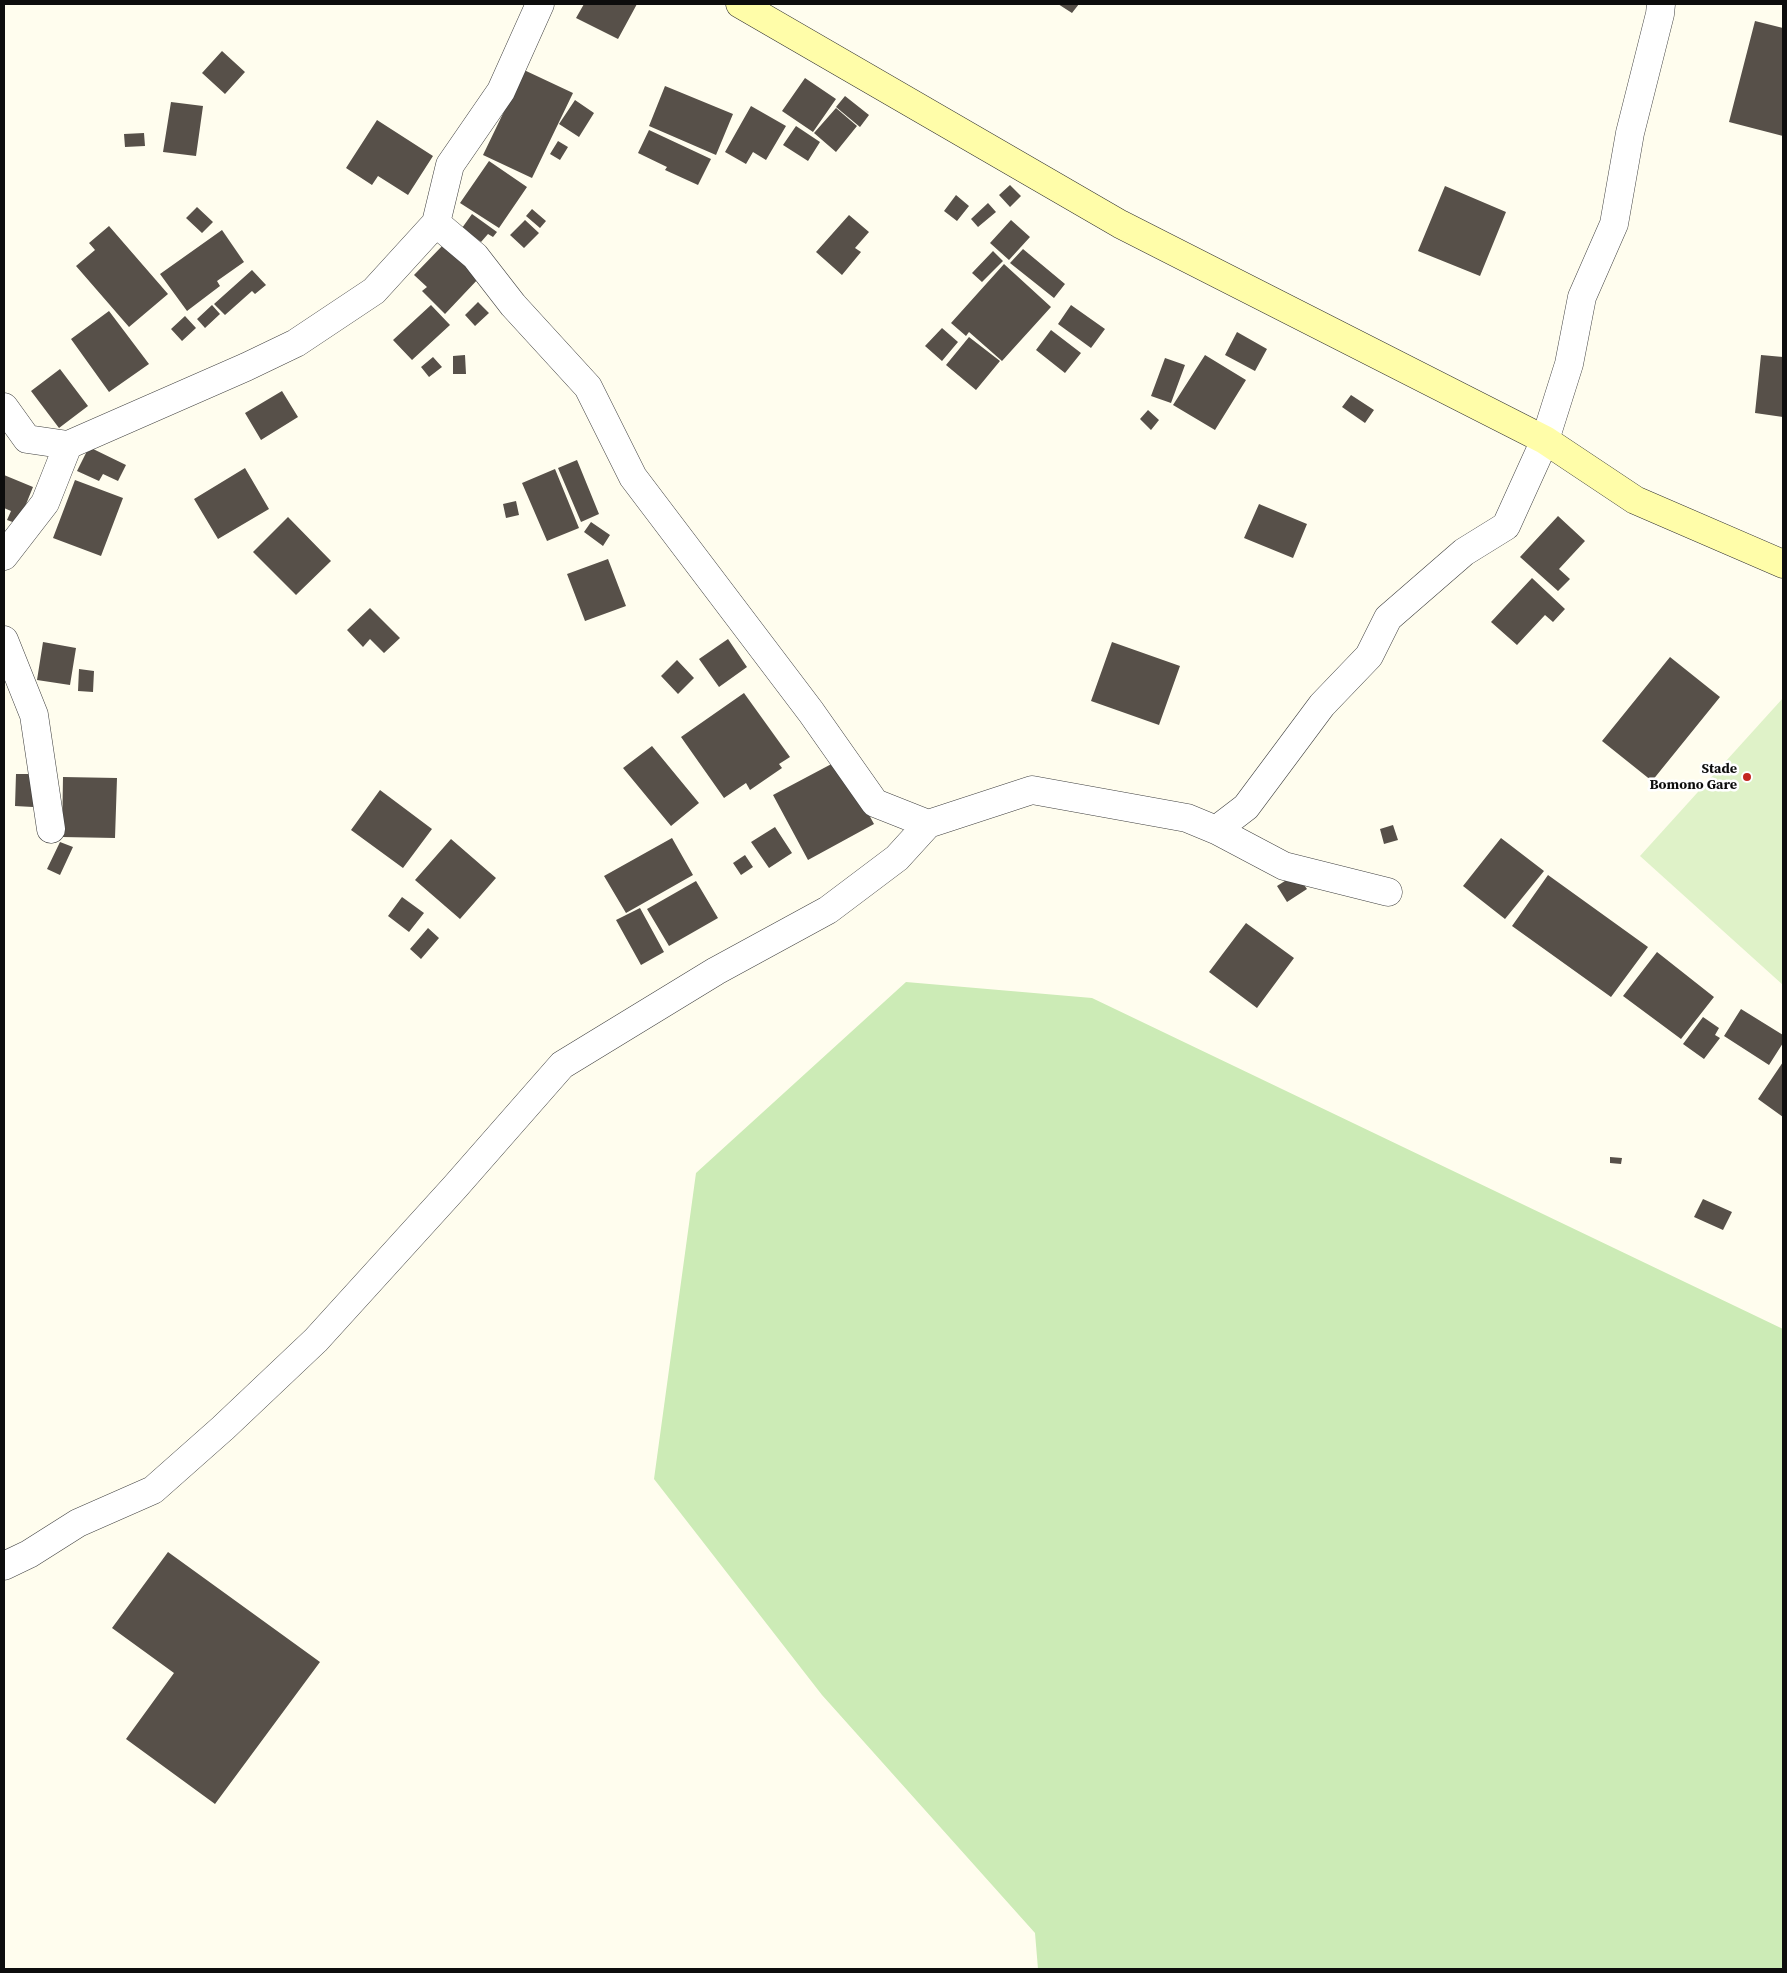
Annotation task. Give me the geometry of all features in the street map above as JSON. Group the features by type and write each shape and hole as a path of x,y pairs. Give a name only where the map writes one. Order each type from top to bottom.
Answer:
{"main road":[{"path":"740,4 1120,224 1546,440 1635,500 1783,564"}],"street":[{"path":"4,407 27,439 68,445 229,375 296,342 374,291 436,223 450,165 501,91 540,4"},
{"path":"1216,830 1246,807 1322,705 1369,656 1388,618 1464,552 1506,526 1546,440 1569,364 1582,297 1614,224 1630,134 1661,4"},
{"path":"436,223 475,256 513,305 588,387 634,477 794,689 875,803 928,824"},
{"path":"4,556 45,503 68,445"},
{"path":"4,640 34,715 51,829"},
{"path":"4,1566 29,1554 78,1523 153,1490 223,1428 316,1340 455,1187 562,1065 716,971 828,910 897,858 928,824 1032,790 1187,818 1216,830 1284,866 1388,892"}],"green space":[{"name":"Stade Bomono Gare","path":"1783,698 1783,985 1640,856"},
{"path":"906,982 1092,998 1783,1329 1783,1969 1038,1969 1035,1933 822,1695 654,1479 696,1173"}],"building":[{"path":"584,4 637,4 618,39 576,18"},
{"path":"1058,4 1079,4 1072,13"},
{"path":"1755,21 1783,28 1783,136 1729,122"},
{"path":"222,51 245,72 225,94 202,73"},
{"path":"524,70 573,93 532,178 483,155"},
{"path":"805,78 836,99 813,132 782,111"},
{"path":"665,86 733,114 716,155 649,126"},
{"path":"845,96 869,115 860,127 836,107"},
{"path":"575,100 594,113 579,137 559,124"},
{"path":"171,102 203,106 196,156 163,152"},
{"path":"751,106 786,126 766,160 753,152 746,164 725,152"},
{"path":"836,108 857,126 836,152 814,133"},
{"path":"377,120 433,156 408,195 378,176 372,185 346,168"},
{"path":"796,126 820,142 808,161 783,145"},
{"path":"649,130 711,159 698,185 665,170 667,167 638,153"},
{"path":"144,133 145,146 125,147 124,134"},
{"path":"558,141 568,147 560,160 550,154"},
{"path":"489,161 527,187 499,228 460,203"},
{"path":"1010,185 1021,196 1010,207 999,195"},
{"path":"1445,186 1506,212 1480,276 1418,251"},
{"path":"956,195 969,206 957,221 944,211"},
{"path":"988,203 996,212 978,227 971,219"},
{"path":"197,207 213,222 202,233 186,218"},
{"path":"532,209 546,221 540,228 526,216"},
{"path":"472,214 497,232 493,237 488,234 481,242 462,228"},
{"path":"849,215 869,232 855,248 861,252 842,275 816,252"},
{"path":"525,220 539,233 524,248 510,235"},
{"path":"1011,220 1030,237 1009,260 990,243"},
{"path":"109,226 168,294 129,327 76,266 95,250 89,243"},
{"path":"222,230 244,262 217,281 220,286 187,311 160,274"},
{"path":"445,243 480,277 445,314 422,291 427,287 414,275"},
{"path":"1023,249 1065,284 1054,298 1010,263"},
{"path":"993,251 1003,261 982,282 972,273"},
{"path":"1004,264 1051,307 1002,361 969,332 966,336 951,323"},
{"path":"252,270 266,285 255,294 252,291 225,315 214,304"},
{"path":"478,302 489,313 475,326 465,315"},
{"path":"212,305 220,314 205,328 197,319"},
{"path":"431,305 450,325 412,360 393,340"},
{"path":"1071,305 1105,329 1091,348 1058,324"},
{"path":"109,311 149,364 109,392 71,339"},
{"path":"185,316 196,328 182,341 171,329"},
{"path":"942,328 958,342 942,361 925,346"},
{"path":"1051,330 1081,353 1065,373 1036,350"},
{"path":"1237,332 1267,349 1255,371 1225,355"},
{"path":"969,337 1000,361 976,390 946,365"},
{"path":"465,355 466,374 453,374 453,356"},
{"path":"1205,355 1246,380 1215,430 1173,405"},
{"path":"1761,355 1783,357 1783,417 1755,413"},
{"path":"433,357 442,367 429,377 421,367"},
{"path":"1165,358 1185,365 1171,403 1151,396"},
{"path":"60,369 88,406 59,428 31,391"},
{"path":"282,391 298,417 261,440 245,413"},
{"path":"1351,395 1374,410 1365,423 1342,407"},
{"path":"1148,410 1159,420 1151,430 1140,419"},
{"path":"89,447 126,465 118,481 103,474 99,481 77,471"},
{"path":"577,460 599,514 581,522 558,468"},
{"path":"245,468 269,509 218,539 194,499"},
{"path":"555,469 579,528 547,541 522,483"},
{"path":"4,475 33,487 18,524 7,520 11,511 4,508"},
{"path":"75,480 123,498 101,556 53,538"},
{"path":"516,501 519,515 506,518 503,504"},
{"path":"1259,504 1307,524 1293,558 1244,538"},
{"path":"1558,516 1585,541 1559,569 1570,579 1558,591 1520,557"},
{"path":"288,517 331,561 296,595 253,552"},
{"path":"591,522 610,535 603,546 584,532"},
{"path":"608,559 626,606 585,621 567,574"},
{"path":"1532,578 1565,609 1553,622 1545,615 1517,645 1491,622"},
{"path":"370,608 400,638 384,653 370,639 363,647 347,630"},
{"path":"728,639 747,667 719,687 699,659"},
{"path":"43,642 76,648 70,685 37,680"},
{"path":"1112,642 1180,666 1159,725 1091,701"},
{"path":"1670,657 1720,697 1652,781 1602,741"},
{"path":"677,660 694,678 678,694 661,676"},
{"path":"79,669 94,671 93,692 78,691"},
{"path":"744,693 790,757 779,764 782,768 750,790 746,783 724,798 681,737"},
{"path":"652,746 699,803 671,826 623,768"},
{"path":"839,760 874,824 808,860 773,795"},
{"path":"16,774 34,774 33,807 15,806"},
{"path":"63,777 117,778 115,838 62,837"},
{"path":"380,790 432,829 403,868 351,830"},
{"path":"1393,825 1398,840 1384,844 1380,829"},
{"path":"775,827 792,853 769,868 751,842"},
{"path":"672,838 693,875 626,913 604,876"},
{"path":"1501,838 1544,871 1505,919 1463,886"},
{"path":"451,839 496,878 460,919 415,880"},
{"path":"60,842 73,847 60,875 47,869"},
{"path":"745,855 753,867 741,875 733,863"},
{"path":"1296,874 1307,889 1287,902 1277,886"},
{"path":"1548,875 1648,947 1611,997 1512,926"},
{"path":"696,881 718,918 669,946 647,909"},
{"path":"402,897 424,913 409,932 388,916"},
{"path":"640,908 664,952 641,965 616,920"},
{"path":"1246,923 1294,958 1257,1008 1209,972"},
{"path":"428,928 439,938 421,959 410,949"},
{"path":"1657,952 1714,997 1681,1039 1623,996"},
{"path":"1741,1009 1783,1035 1783,1043 1769,1065 1724,1036"},
{"path":"1703,1017 1719,1028 1715,1035 1720,1038 1704,1059 1683,1044"},
{"path":"1783,1062 1783,1117 1758,1099"},
{"path":"1610,1157 1622,1158 1621,1164 1610,1163"},
{"path":"1703,1199 1732,1212 1723,1230 1694,1217"},
{"path":"168,1552 320,1662 215,1804 126,1739 174,1673 112,1628"}],"place":[{"name":"Stade Bomono Gare","path":"1747,777"}]}
